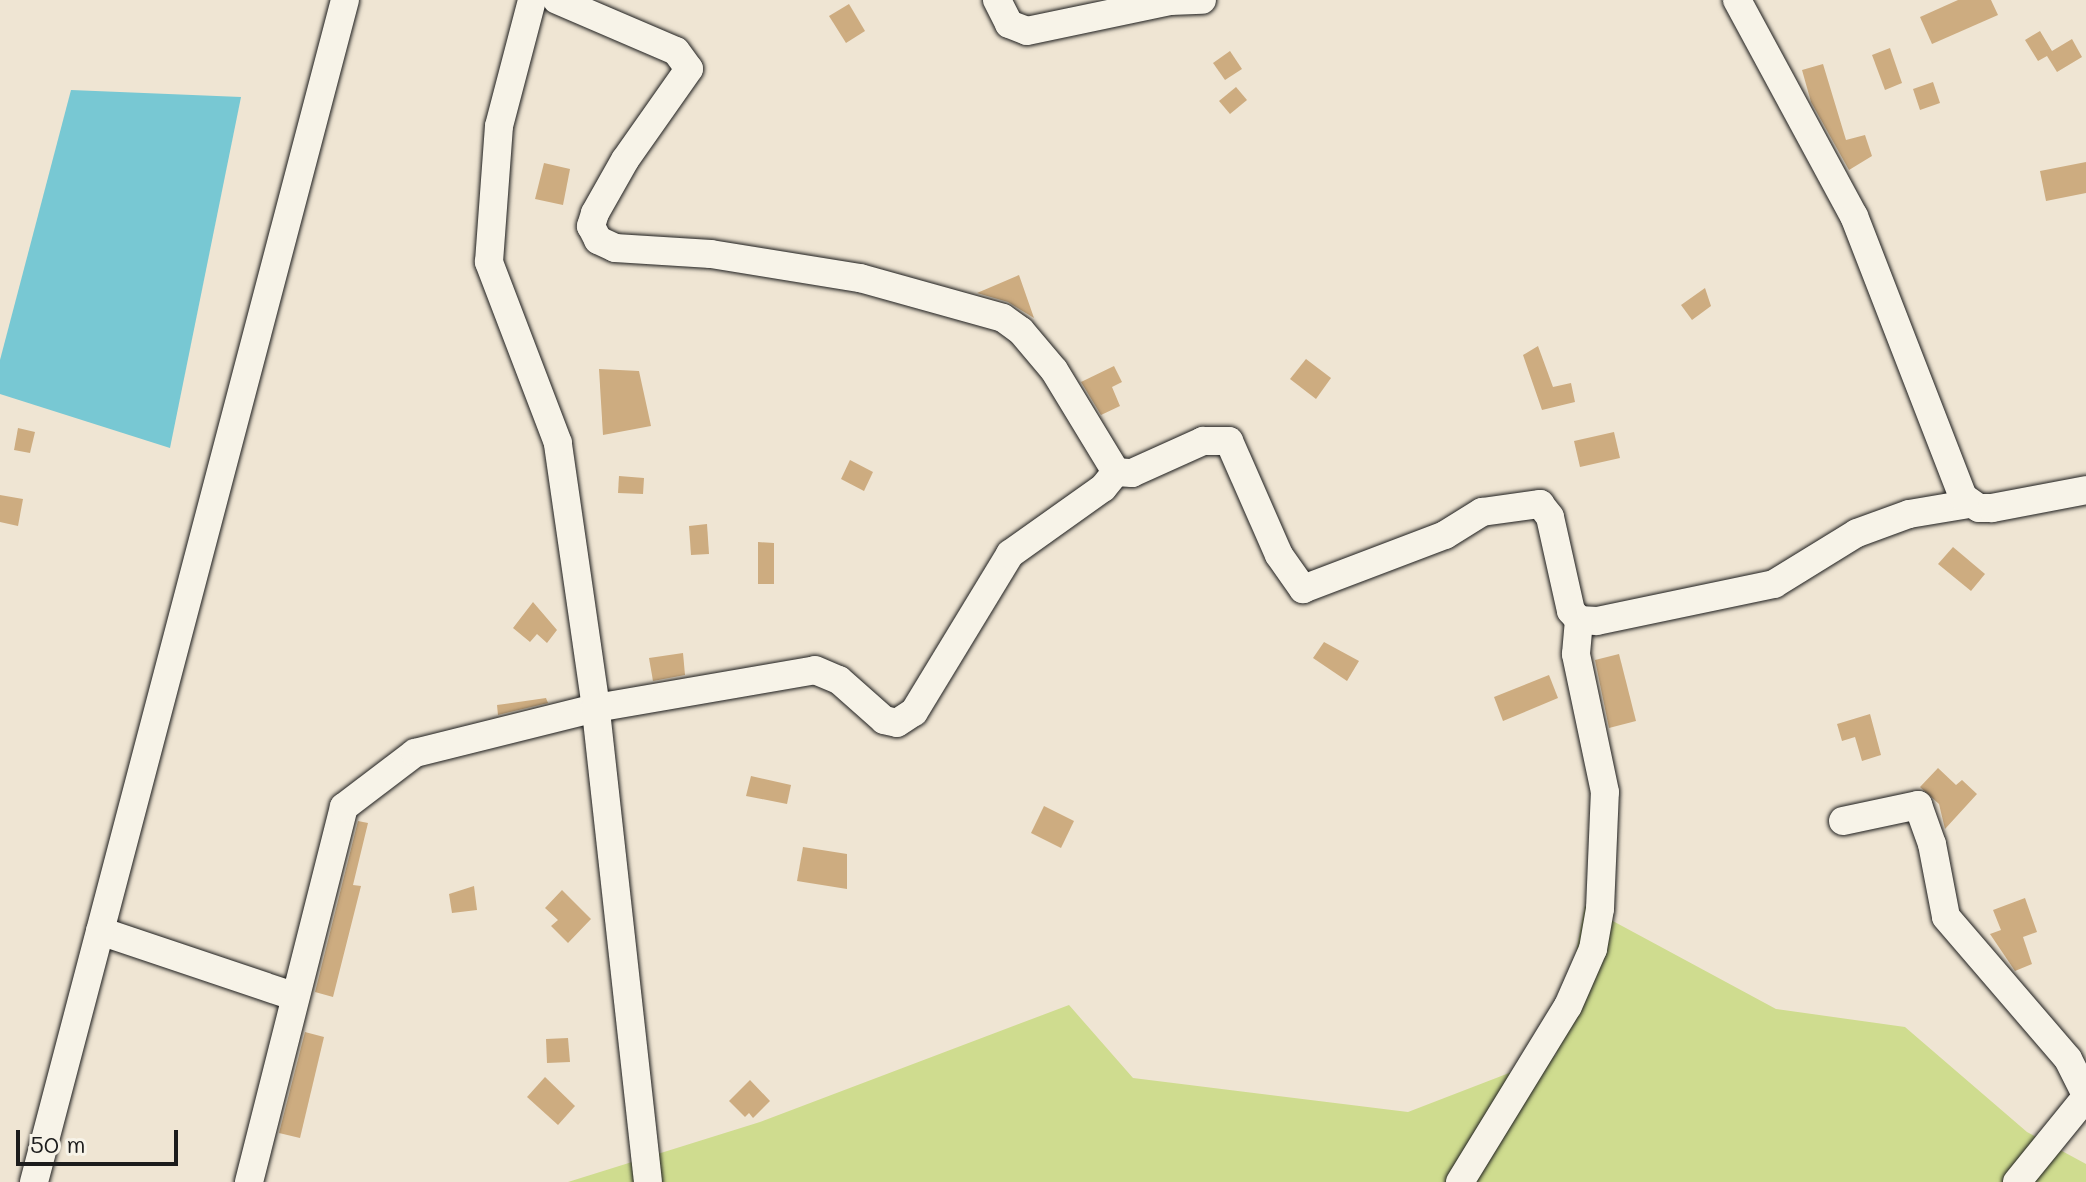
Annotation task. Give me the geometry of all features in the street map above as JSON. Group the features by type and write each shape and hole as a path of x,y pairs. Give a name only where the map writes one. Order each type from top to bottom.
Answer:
{"street":[{"path":"34,1182 345,0"},
{"path":"532,0 499,126 489,262 558,443 596,708 648,1182"},
{"path":"557,0 676,51 689,69 625,160 595,213 591,226 598,240 615,248 711,254 860,278 1003,318 1021,331 1054,370 1116,472"},
{"path":"997,0 1009,24 1027,31 1170,1 1202,0"},
{"path":"1737,0 1854,216 1894,329 1969,504"},
{"path":"1116,472 1132,473 1203,441 1224,437 1235,452 1279,555 1303,589 1445,535 1482,512 1540,504 1550,517 1571,611 1579,620 1576,654 1605,792 1593,949 1568,1006 1460,1182"},
{"path":"249,1182 293,996 344,807 415,753 596,708 815,670 839,680 875,714 897,723 914,712 1010,554 1103,488 1116,472"},
{"path":"1579,620 1675,607 1774,584 1857,533 1909,514 1969,504 1992,508 2086,490"},
{"path":"1843,821 1918,805 1932,844 1946,917 2068,1059 2086,1096 2017,1182"},
{"path":"100,931 293,996"}],"green space":[{"path":"1585,906 1776,1009 1905,1027 2027,1132 2086,1164 2086,1182 568,1182 760,1122 1069,1005 1133,1078 1408,1112 1556,1055"}],"water":[{"path":"71,90 241,97 170,448 0,394 0,360"}],"building":[{"path":"1958,0 1991,0 1998,15 1932,44 1920,17"},
{"path":"849,4 865,31 846,43 829,16"},
{"path":"2040,31 2052,51 2072,39 2082,57 2057,72 2047,56 2038,61 2025,40"},
{"path":"1890,48 1902,83 1885,90 1872,55"},
{"path":"1230,51 1242,69 1225,80 1213,63"},
{"path":"1823,64 1846,140 1865,135 1872,156 1849,170 1811,102 1802,70"},
{"path":"1933,82 1940,103 1920,110 1913,89"},
{"path":"1236,87 1247,100 1230,114 1219,101"},
{"path":"2086,162 2086,193 2046,201 2040,171"},
{"path":"544,163 570,169 563,205 535,199"},
{"path":"1019,275 1034,318 1008,302 977,293"},
{"path":"1705,288 1711,306 1692,320 1681,305"},
{"path":"1538,346 1553,387 1571,383 1575,402 1542,410 1523,355"},
{"path":"1306,359 1331,378 1316,399 1290,379"},
{"path":"1114,366 1122,382 1112,387 1120,406 1101,415 1081,382"},
{"path":"599,369 639,371 651,426 603,435"},
{"path":"18,428 35,432 30,453 14,450"},
{"path":"1614,432 1620,458 1580,467 1574,441"},
{"path":"850,460 873,472 864,491 841,479"},
{"path":"619,476 644,478 643,494 618,493"},
{"path":"0,495 23,499 18,526 0,522"},
{"path":"707,524 709,554 691,555 689,526"},
{"path":"758,542 774,543 774,584 758,584"},
{"path":"1953,547 1985,574 1971,591 1938,564"},
{"path":"533,602 557,630 547,643 537,634 530,642 513,628"},
{"path":"1324,642 1359,661 1347,681 1313,658"},
{"path":"683,653 685,675 653,681 649,658"},
{"path":"1619,654 1636,721 1609,728 1595,660"},
{"path":"1549,675 1558,698 1503,721 1494,697"},
{"path":"546,698 548,703 498,715 497,705"},
{"path":"1870,714 1881,755 1862,761 1855,737 1842,741 1837,724"},
{"path":"1938,768 1956,785 1962,780 1977,794 1945,829 1939,804 1920,787"},
{"path":"751,776 791,785 787,804 746,796"},
{"path":"1044,806 1074,821 1061,848 1031,833"},
{"path":"358,821 368,823 353,885 361,886 333,997 315,992"},
{"path":"803,847 847,854 847,889 797,881"},
{"path":"474,886 477,910 452,913 449,894"},
{"path":"562,890 591,919 568,943 551,926 558,920 545,908"},
{"path":"2025,898 2037,932 2023,937 2032,964 2015,971 1990,934 2001,930 1993,910"},
{"path":"305,1032 324,1037 300,1138 279,1133"},
{"path":"568,1038 570,1062 547,1063 546,1039"},
{"path":"545,1077 575,1106 558,1125 527,1097"},
{"path":"750,1080 770,1101 753,1118 749,1113 745,1117 729,1101"}]}
